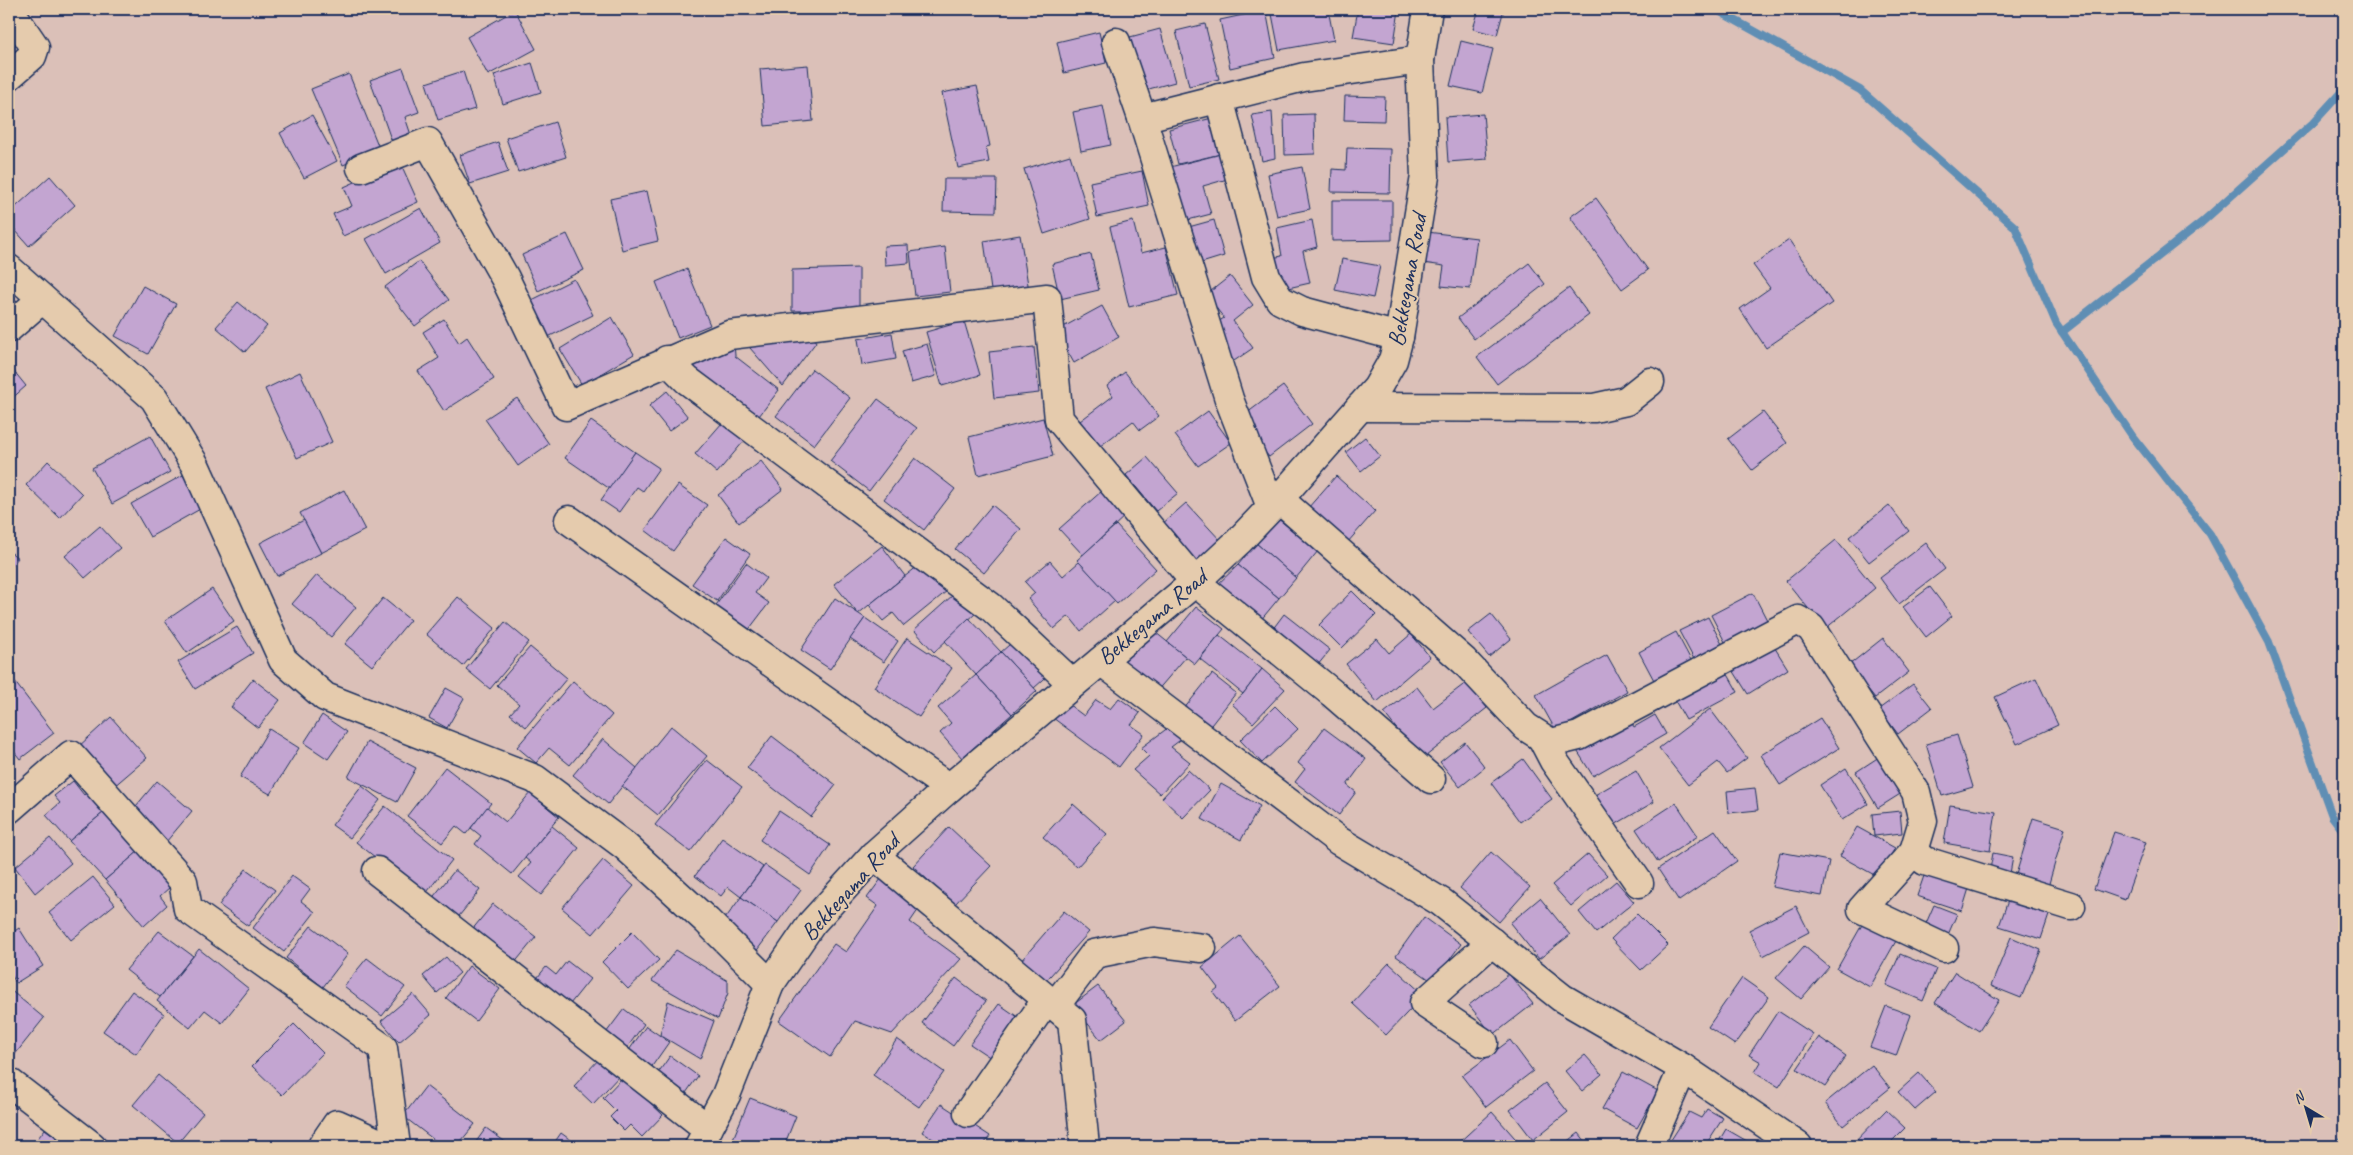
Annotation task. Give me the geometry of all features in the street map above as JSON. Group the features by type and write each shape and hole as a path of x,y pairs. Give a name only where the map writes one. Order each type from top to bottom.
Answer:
{"street":[{"path":"9,9 35,47 32,56 9,76"},
{"name":"Bekkegama Road","path":"703,1138 726,1096 770,984 812,923 874,855 949,788 1195,582 1275,503 1376,388 1393,360 1399,337 1425,176 1420,60 1428,9"},
{"path":"1116,42 1142,118 1229,399 1275,503 1464,661 1526,727 1551,743 1579,736 1798,620 1811,628 1916,792 1923,821 1914,851 1862,909 1944,948"},
{"path":"1142,118 1304,77 1420,60"},
{"path":"1219,98 1266,277 1280,300 1302,312 1399,337"},
{"path":"361,168 428,142 505,278 566,406 667,360 729,335 1047,298 1059,419 1195,582 1332,693 1431,779"},
{"path":"9,269 154,398 194,465 282,660 325,697 535,779 625,846 707,921 770,984"},
{"path":"9,328 42,299"},
{"path":"667,360 687,380 991,607 1073,684"},
{"path":"1360,407 1594,408 1626,401 1650,382"},
{"path":"569,520 949,788"},
{"path":"1101,661 1339,841 1441,902 1562,998 1683,1068 1798,1146"},
{"path":"1542,738 1554,761 1638,883"},
{"path":"9,809 72,755 183,881 188,910 383,1048 396,1146"},
{"path":"1914,851 1925,862 2071,906"},
{"path":"874,855 1072,1020 1085,1146"},
{"path":"376,871 703,1138"},
{"path":"968,1113 1051,1002 1094,954 1154,942 1202,948"},
{"path":"1484,1043 1424,1003 1492,942"},
{"path":"1649,1146 1683,1068"},
{"path":"9,1082 92,1146"},
{"path":"322,1146 337,1124 386,1146"}],"building":[{"path":"1271,9 1328,9 1334,40 1279,50"},
{"path":"1358,9 1399,10 1394,43 1353,37"},
{"path":"1479,9 1504,9 1497,35 1473,29"},
{"path":"515,10 536,49 488,75 467,37"},
{"path":"1266,10 1275,58 1230,68 1220,20"},
{"path":"1205,24 1219,79 1189,86 1176,31"},
{"path":"1160,29 1175,82 1145,90 1130,37"},
{"path":"1099,32 1106,63 1064,73 1057,42"},
{"path":"1461,41 1493,49 1482,93 1450,86"},
{"path":"532,63 541,92 503,104 494,75"},
{"path":"808,65 813,121 765,126 760,69"},
{"path":"403,68 419,112 405,117 411,135 392,142 370,80"},
{"path":"463,71 475,109 438,120 426,83"},
{"path":"349,74 380,150 343,165 311,89"},
{"path":"977,86 990,146 986,147 989,162 958,168 942,93"},
{"path":"1345,96 1385,97 1384,121 1344,120"},
{"path":"1103,106 1111,145 1081,151 1073,112"},
{"path":"1272,112 1275,158 1262,161 1252,115"},
{"path":"1314,114 1315,154 1285,155 1284,115"},
{"path":"1483,114 1487,159 1448,162 1445,117"},
{"path":"312,115 337,161 304,178 280,133"},
{"path":"1216,117 1225,153 1178,164 1169,129"},
{"path":"555,122 566,157 518,172 506,138"},
{"path":"498,142 508,172 470,184 460,155"},
{"path":"1347,148 1391,149 1390,193 1331,192 1332,169 1346,170"},
{"path":"1225,153 1231,178 1203,186 1211,214 1184,221 1170,167"},
{"path":"1070,155 1090,219 1044,234 1024,169"},
{"path":"400,162 418,202 343,236 333,214 352,206 344,187"},
{"path":"1302,167 1310,209 1277,216 1268,174"},
{"path":"1142,171 1149,206 1097,217 1090,182"},
{"path":"50,176 75,205 29,246 9,223 9,213"},
{"path":"944,179 997,179 996,212 943,211"},
{"path":"647,191 658,241 622,250 610,199"},
{"path":"1596,198 1648,270 1622,289 1570,217"},
{"path":"1332,200 1392,200 1392,240 1332,241"},
{"path":"421,208 440,243 386,274 366,239"},
{"path":"1214,220 1224,256 1195,265 1185,228"},
{"path":"1312,220 1317,247 1303,251 1310,283 1279,290 1272,258 1282,256 1277,228"},
{"path":"1133,221 1141,253 1166,247 1178,295 1129,307 1110,227"},
{"path":"1427,232 1477,238 1470,289 1441,286 1444,266 1423,263"},
{"path":"567,234 584,270 538,291 522,255"},
{"path":"1020,235 1029,291 992,297 984,241"},
{"path":"1789,240 1832,303 1766,348 1740,309 1770,288 1753,265"},
{"path":"908,245 909,263 885,265 884,246"},
{"path":"945,247 950,292 915,296 910,252"},
{"path":"1091,254 1099,290 1060,299 1052,264"},
{"path":"1342,259 1380,266 1373,298 1335,290"},
{"path":"419,261 449,300 415,326 385,287"},
{"path":"1529,263 1545,284 1474,339 1458,318"},
{"path":"859,268 859,310 792,311 792,270"},
{"path":"687,269 710,325 678,338 656,282"},
{"path":"1230,276 1253,305 1233,321 1253,348 1234,361 1210,327 1224,318 1206,295"},
{"path":"574,279 593,315 548,337 530,301"},
{"path":"143,286 176,304 148,354 115,336"},
{"path":"1569,288 1589,315 1497,384 1477,357"},
{"path":"238,302 267,326 245,352 216,327"},
{"path":"1102,306 1119,337 1074,363 1056,331"},
{"path":"612,317 634,354 582,385 560,349"},
{"path":"444,319 459,343 467,337 494,379 444,411 418,371 439,358 423,332"},
{"path":"964,321 980,375 942,386 926,332"},
{"path":"809,332 816,342 783,386 743,340"},
{"path":"892,333 896,359 862,365 858,339"},
{"path":"734,342 735,356 779,390 756,420 679,362"},
{"path":"927,344 936,376 911,383 902,351"},
{"path":"1034,347 1039,393 994,398 989,352"},
{"path":"9,365 26,386 9,401"},
{"path":"812,369 850,398 814,445 776,416"},
{"path":"300,372 332,442 297,458 265,389"},
{"path":"1125,372 1159,416 1140,430 1133,421 1095,450 1076,424 1113,396 1107,386"},
{"path":"1283,386 1312,424 1269,457 1239,419"},
{"path":"667,391 688,417 669,431 649,406"},
{"path":"517,398 549,444 518,466 485,419"},
{"path":"878,399 917,428 869,491 830,461"},
{"path":"1208,411 1231,443 1198,466 1175,435"},
{"path":"1763,412 1787,443 1752,470 1728,439"},
{"path":"1043,418 1053,456 978,475 969,437"},
{"path":"591,421 635,452 610,489 565,458"},
{"path":"722,423 744,441 717,473 695,454"},
{"path":"150,436 170,472 112,504 92,468"},
{"path":"1365,437 1380,456 1361,471 1346,452"},
{"path":"635,452 659,468 643,491 637,487 619,512 601,500"},
{"path":"1147,457 1178,493 1156,511 1126,475"},
{"path":"915,458 955,489 924,530 884,499"},
{"path":"48,461 82,494 60,518 26,485"},
{"path":"761,461 783,489 739,523 718,495"},
{"path":"183,475 202,508 150,537 131,504"},
{"path":"1336,476 1375,511 1347,543 1308,508"},
{"path":"678,485 707,505 673,551 645,530"},
{"path":"344,490 365,530 321,553 300,513"},
{"path":"1103,490 1126,515 1083,555 1059,529"},
{"path":"1186,503 1221,541 1195,564 1161,525"},
{"path":"992,505 1021,529 984,573 955,549"},
{"path":"1889,505 1909,531 1869,562 1849,537"},
{"path":"1277,518 1318,551 1296,578 1256,543"},
{"path":"304,520 321,553 277,576 260,543"},
{"path":"1116,525 1156,569 1117,604 1077,560"},
{"path":"100,526 120,548 85,578 65,556"},
{"path":"726,537 750,554 717,601 692,584"},
{"path":"1836,540 1875,588 1825,629 1786,581"},
{"path":"1256,543 1296,578 1279,598 1238,565"},
{"path":"1926,543 1945,569 1899,604 1880,578"},
{"path":"882,546 905,576 858,614 834,584"},
{"path":"9,551 18,558 9,569"},
{"path":"1050,561 1063,576 1079,562 1115,601 1081,631 1069,616 1054,629 1028,599 1035,593 1025,582"},
{"path":"923,562 947,591 904,626 893,613 883,621 869,605"},
{"path":"746,563 766,578 755,593 769,603 747,632 714,608"},
{"path":"1238,565 1279,598 1260,621 1216,586"},
{"path":"317,575 356,607 331,637 292,604"},
{"path":"1930,587 1952,616 1926,637 1903,607"},
{"path":"212,589 234,621 187,653 165,621"},
{"path":"1352,591 1376,615 1342,648 1319,625"},
{"path":"1753,593 1768,622 1726,644 1711,615"},
{"path":"953,595 976,613 934,652 914,630"},
{"path":"458,597 495,628 463,666 426,634"},
{"path":"383,598 410,620 372,666 345,644"},
{"path":"835,598 865,618 830,669 801,650"},
{"path":"1196,607 1224,629 1195,664 1167,642"},
{"path":"1284,614 1330,650 1317,666 1272,630"},
{"path":"1491,614 1511,639 1489,657 1468,632"},
{"path":"1708,617 1724,648 1696,663 1679,631"},
{"path":"865,618 898,641 884,662 850,639"},
{"path":"969,618 1001,652 976,675 945,641"},
{"path":"505,622 529,642 490,689 466,669"},
{"path":"237,627 253,653 195,689 178,662"},
{"path":"1155,632 1186,657 1156,692 1120,664"},
{"path":"1676,632 1693,664 1656,684 1639,652"},
{"path":"1411,634 1430,657 1377,702 1346,664 1377,639 1389,653"},
{"path":"1219,635 1262,669 1243,694 1200,659"},
{"path":"907,638 952,668 919,717 874,687"},
{"path":"1017,638 1052,672 1034,688 1001,652"},
{"path":"1883,638 1909,672 1875,698 1849,665"},
{"path":"1773,645 1788,669 1748,694 1733,670"},
{"path":"530,647 567,678 526,727 510,714 519,704 497,685"},
{"path":"1001,652 1037,691 1012,714 976,675"},
{"path":"1607,655 1627,691 1556,731 1536,695"},
{"path":"1262,669 1285,689 1253,723 1232,704 1243,694"},
{"path":"1726,671 1738,692 1686,720 1674,699"},
{"path":"1212,674 1236,693 1208,729 1183,710"},
{"path":"976,675 1012,714 962,758 940,733 951,723 938,708"},
{"path":"2036,678 2058,725 2017,744 1995,697"},
{"path":"253,679 280,700 258,728 231,707"},
{"path":"14,681 54,733 20,759 9,745 9,685"},
{"path":"573,681 612,715 570,765 549,748 536,763 517,747"},
{"path":"1467,682 1487,708 1421,760 1384,713 1417,687 1433,708"},
{"path":"1913,684 1932,708 1898,734 1879,709"},
{"path":"446,688 464,698 447,728 429,718"},
{"path":"1119,698 1140,713 1131,725 1144,734 1119,767 1053,718 1068,704 1084,716 1096,700 1110,709"},
{"path":"1275,706 1298,729 1262,763 1240,740"},
{"path":"1710,709 1747,758 1727,773 1718,762 1688,785 1659,748"},
{"path":"322,715 347,732 328,759 304,743"},
{"path":"1655,715 1666,734 1593,776 1576,749 1629,718 1634,727"},
{"path":"111,717 147,758 113,787 78,747"},
{"path":"1820,718 1839,748 1780,785 1761,755"},
{"path":"1173,724 1183,738 1171,747 1190,762 1160,794 1133,770 1149,756 1141,748"},
{"path":"671,726 707,756 658,815 622,786"},
{"path":"1324,728 1366,759 1347,785 1356,792 1339,815 1295,782 1305,769 1298,763"},
{"path":"269,729 299,748 270,794 240,777"},
{"path":"1957,735 1973,787 1942,796 1926,744"},
{"path":"772,736 836,785 811,817 747,768"},
{"path":"603,739 637,768 608,804 573,775"},
{"path":"367,742 416,768 397,802 348,777"},
{"path":"1465,742 1485,767 1460,787 1440,762"},
{"path":"1882,755 1905,791 1878,808 1856,772"},
{"path":"1523,759 1552,799 1520,822 1491,783"},
{"path":"707,760 742,787 690,852 655,825"},
{"path":"445,767 491,803 466,834 456,826 442,843 407,816"},
{"path":"1846,768 1868,804 1842,820 1820,785"},
{"path":"1188,770 1210,790 1183,818 1162,798"},
{"path":"1636,771 1654,802 1611,827 1593,796"},
{"path":"73,781 84,795 92,788 109,808 69,841 46,815 60,803 54,796"},
{"path":"157,781 192,811 166,842 131,812"},
{"path":"1221,784 1260,806 1241,840 1202,819"},
{"path":"362,786 380,800 350,838 332,825"},
{"path":"1755,788 1758,810 1729,813 1727,791"},
{"path":"530,793 559,817 512,874 475,844 481,836 471,828 487,807 506,822"},
{"path":"1676,803 1698,836 1658,862 1636,829"},
{"path":"1073,804 1107,834 1077,867 1043,837"},
{"path":"1950,805 1996,812 1990,851 1944,843"},
{"path":"385,806 452,860 424,896 356,842"},
{"path":"109,808 139,851 105,880 69,841"},
{"path":"779,811 830,845 810,875 760,840"},
{"path":"1900,811 1902,833 1874,836 1872,814"},
{"path":"2033,818 2065,828 2048,887 2015,878"},
{"path":"552,826 579,848 541,895 519,877 531,863 525,858"},
{"path":"949,827 991,866 954,905 913,866"},
{"path":"1857,827 1895,848 1878,877 1840,856"},
{"path":"1715,830 1737,861 1679,901 1658,869"},
{"path":"2114,832 2146,842 2125,900 2094,889"},
{"path":"50,838 71,863 35,893 15,867"},
{"path":"722,838 763,867 741,897 728,887 721,896 695,876"},
{"path":"139,851 170,887 160,896 167,905 144,926 105,880"},
{"path":"1491,852 1530,887 1499,922 1460,888"},
{"path":"1780,852 1829,861 1822,896 1772,887"},
{"path":"1993,853 2013,857 2009,879 1989,875"},
{"path":"1588,854 1607,875 1571,906 1552,885"},
{"path":"603,860 634,886 593,934 562,908"},
{"path":"765,865 801,890 778,922 741,897"},
{"path":"246,869 275,890 248,926 219,905"},
{"path":"455,870 480,890 455,921 430,901"},
{"path":"1926,870 1970,885 1962,911 1917,896"},
{"path":"884,875 923,903 910,922 961,959 892,1034 855,1021 830,1057 779,1021 834,944 846,952 878,906 867,898"},
{"path":"292,876 310,889 301,901 315,912 284,952 253,928"},
{"path":"93,877 115,904 71,940 49,913"},
{"path":"1616,881 1634,902 1596,933 1579,912"},
{"path":"2010,895 2051,909 2041,939 1999,926"},
{"path":"741,897 778,922 755,953 725,919"},
{"path":"1540,898 1570,935 1539,959 1510,923"},
{"path":"493,904 536,937 513,965 471,931"},
{"path":"1934,905 1957,914 1947,937 1924,928"},
{"path":"1796,906 1809,932 1763,956 1749,930"},
{"path":"1064,911 1089,932 1043,984 1019,963"},
{"path":"1637,914 1668,945 1641,970 1611,939"},
{"path":"1424,917 1461,944 1433,982 1396,956"},
{"path":"1863,923 1896,941 1870,987 1837,969"},
{"path":"311,926 348,954 323,987 286,958"},
{"path":"19,928 43,966 16,983 9,971 9,935"},
{"path":"159,931 193,956 160,997 126,970"},
{"path":"632,932 659,960 628,989 602,962"},
{"path":"1240,936 1280,986 1235,1021 1213,992 1218,988 1202,967"},
{"path":"2011,937 2041,950 2021,998 1991,986"},
{"path":"1804,946 1829,967 1801,999 1776,978"},
{"path":"199,949 249,989 222,1023 205,1010 190,1028 157,1001"},
{"path":"676,950 728,981 728,993 718,1019 652,981"},
{"path":"1900,954 1936,969 1923,1001 1886,985"},
{"path":"446,957 460,973 437,993 423,976"},
{"path":"367,958 405,987 382,1016 344,986"},
{"path":"567,961 590,979 566,1009 533,983 546,967 556,975"},
{"path":"1389,963 1424,995 1386,1035 1352,1003"},
{"path":"469,966 500,989 476,1021 446,998"},
{"path":"1955,972 1999,1000 1979,1031 1935,1003"},
{"path":"1509,974 1533,1004 1493,1035 1469,1005"},
{"path":"956,978 986,1001 953,1046 922,1023"},
{"path":"1742,978 1769,997 1735,1045 1708,1027"},
{"path":"1098,986 1126,1021 1101,1040 1073,1005"},
{"path":"9,989 44,1018 9,1062"},
{"path":"132,991 164,1014 136,1054 103,1031"},
{"path":"413,994 431,1015 399,1042 381,1021"},
{"path":"668,1001 714,1021 700,1059 660,1035"},
{"path":"999,1004 1025,1022 997,1062 970,1044"},
{"path":"1886,1006 1911,1015 1896,1056 1870,1047"},
{"path":"624,1009 644,1024 624,1052 603,1037"},
{"path":"1778,1011 1813,1034 1779,1087 1755,1072 1761,1062 1749,1055"},
{"path":"294,1024 323,1053 282,1095 252,1066"},
{"path":"646,1026 669,1042 648,1072 625,1056"},
{"path":"1819,1037 1846,1056 1825,1087 1797,1069"},
{"path":"897,1039 944,1072 919,1107 873,1075"},
{"path":"1510,1040 1533,1071 1486,1107 1462,1076"},
{"path":"1585,1055 1602,1074 1582,1091 1565,1071"},
{"path":"670,1056 698,1076 681,1100 653,1080"},
{"path":"600,1058 620,1075 593,1104 574,1086"},
{"path":"1872,1065 1890,1088 1843,1126 1825,1103"},
{"path":"1623,1072 1658,1091 1637,1128 1602,1109"},
{"path":"1919,1073 1936,1092 1915,1110 1898,1092"},
{"path":"158,1075 203,1113 178,1143 133,1105"},
{"path":"623,1077 663,1115 642,1137 630,1125 624,1131 610,1117 616,1111 603,1098"},
{"path":"1545,1083 1568,1112 1533,1140 1510,1110"},
{"path":"426,1086 475,1124 457,1146 442,1146 403,1116"},
{"path":"750,1098 796,1116 784,1146 730,1146"},
{"path":"941,1104 990,1136 983,1146 944,1146 922,1132"},
{"path":"1707,1109 1723,1118 1705,1146 1667,1146 1689,1112 1701,1118"},
{"path":"1886,1110 1905,1128 1892,1141 1896,1145 1851,1146"},
{"path":"1492,1112 1522,1146 1455,1146"},
{"path":"486,1128 511,1146 473,1146"},
{"path":"45,1129 68,1146 32,1146"},
{"path":"1726,1129 1752,1144 1751,1146 1716,1146"},
{"path":"561,1133 579,1146 552,1146"},
{"path":"1579,1133 1589,1146 1562,1146"}],"waterway":[{"path":"1715,9 1860,90 2015,227 2056,323 2133,437 2210,534 2269,642 2332,816 2344,832"},
{"path":"2062,332 2201,223 2313,123 2344,89"},
{"path":"2336,1146 2344,1139"}]}
